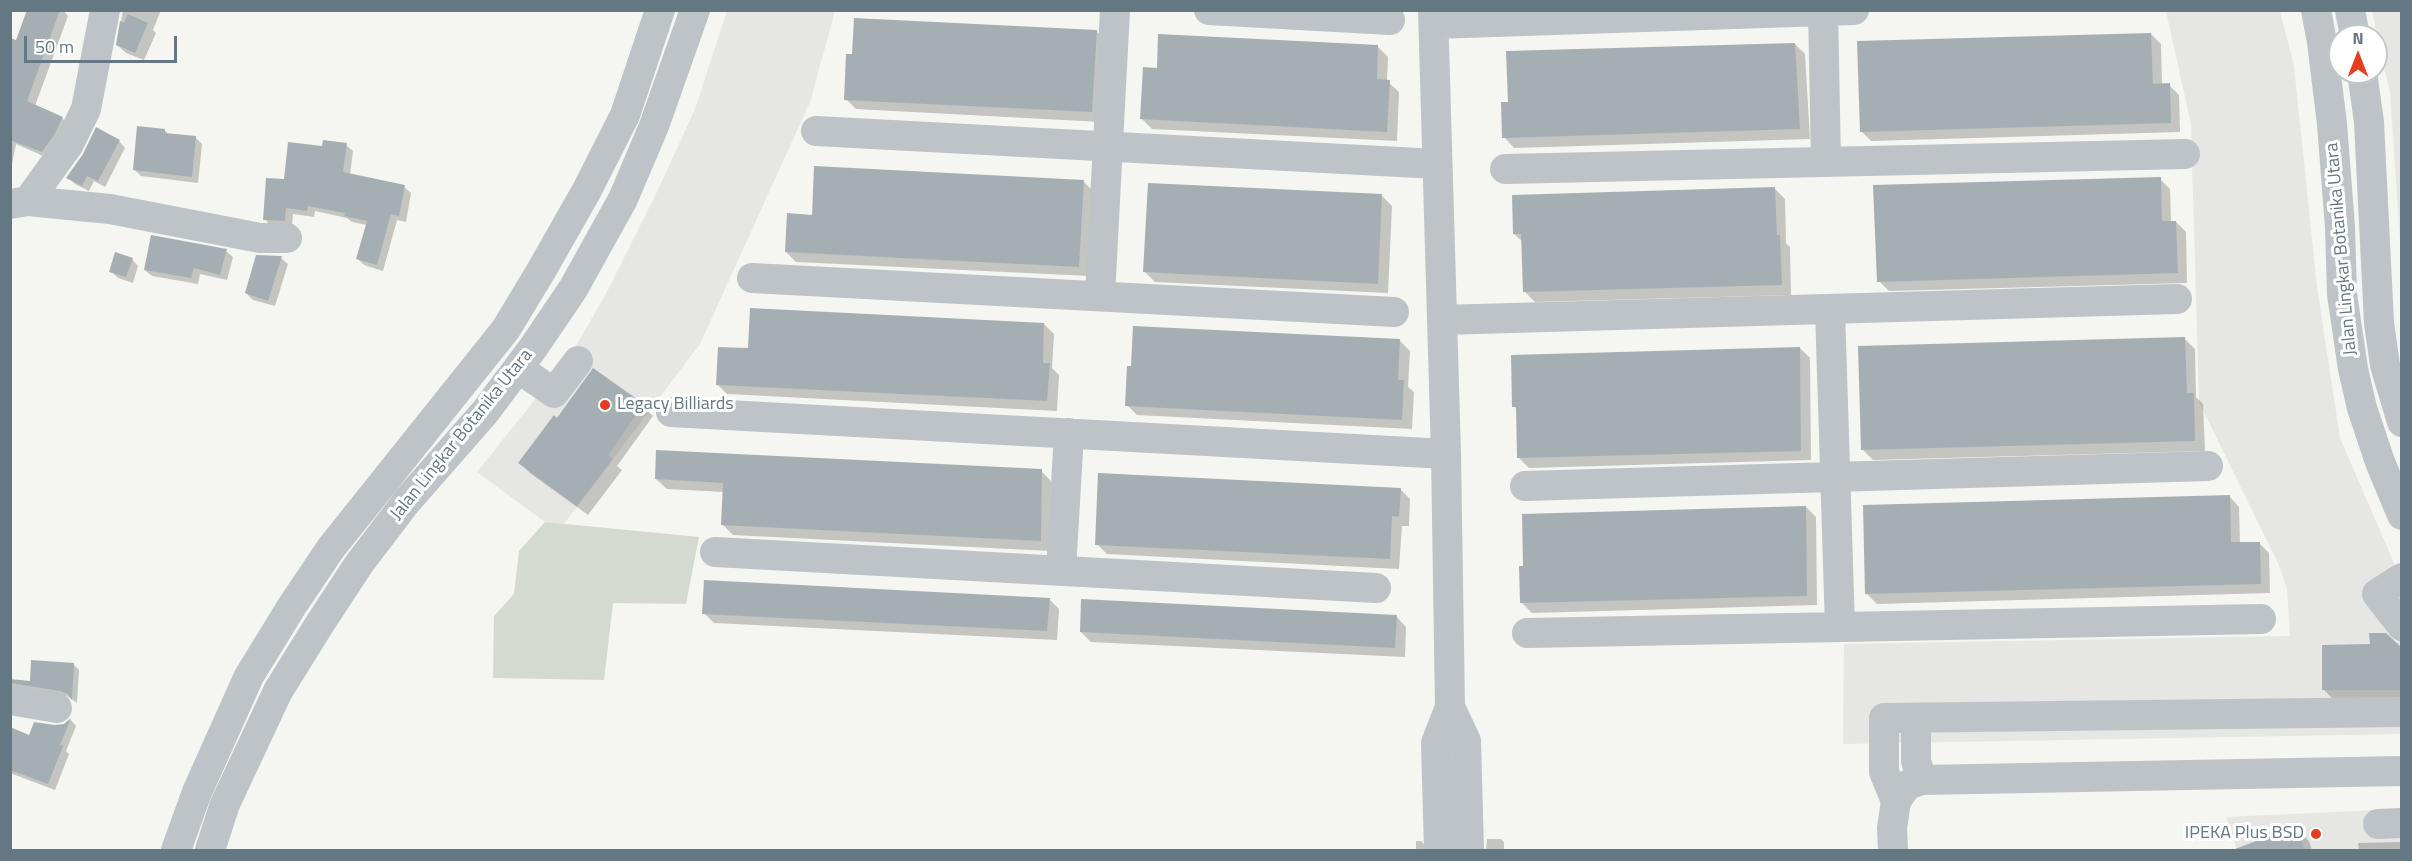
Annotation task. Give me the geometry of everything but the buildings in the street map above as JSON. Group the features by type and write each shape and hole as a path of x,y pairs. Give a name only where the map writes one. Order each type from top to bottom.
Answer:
{"street":[{"name":"Jalan Lingkar Botanika Utara","path":"176,850 197,792 249,676 292,606 331,548 506,329 541,271 587,190 625,115 660,10"},
{"path":"1100,296 1116,10"},
{"path":"1209,10 1390,20"},
{"path":"1439,850 1436,743 1450,707 1446,454 1434,17 1854,10"},
{"name":"Jalan Lingkar Botanika Utara","path":"2316,10 2332,124 2340,227 2342,294 2353,369 2362,408 2380,462 2402,516"},
{"name":"Jalan Lingkar Botanika Utara","path":"210,850 225,804 278,691 319,625 359,564 407,501 485,411 573,289 623,199 654,126 692,11"},
{"path":"1823,11 1826,162"},
{"path":"19,203 69,144 86,109 98,15"},
{"name":"Jalan Lingkar Botanika Utara","path":"2364,84 2369,122 2379,323 2385,365 2402,422"},
{"path":"2332,124 2369,122"},
{"path":"816,131 1437,164"},
{"path":"1505,169 2185,154"},
{"path":"19,203 110,209 260,238 287,238"},
{"path":"752,278 1394,312"},
{"path":"1442,320 2177,299"},
{"path":"1830,309 1840,627"},
{"path":"518,368 554,393 578,361"},
{"path":"671,411 1446,454"},
{"path":"1061,571 1069,434"},
{"path":"1525,486 2208,466"},
{"path":"715,552 1376,588"},
{"path":"1527,633 2261,619"},
{"path":"10,700 57,708"},
{"path":"1450,707 1466,741 1469,850"},
{"path":"1896,801 1884,772 1884,718 2402,712"},
{"path":"1916,718 1916,761 1922,780"},
{"path":"1893,850 1892,828 1896,801 1907,785 1922,780 2402,771"},
{"path":"1437,801 1467,801"}],"shaded area":[{"path":"727,11 835,11 810,102 700,344 564,524 545,522 477,472 572,353 608,290 695,109"},
{"path":"2166,11 2280,11 2294,66 2317,287 2340,438 2401,579 2401,734 1843,744 1844,644 2290,636 2287,589 2278,563 2199,402 2191,124"},
{"path":"2372,11 2401,11 2401,254 2388,84 2388,24 2375,24"},
{"path":"545,522 699,537 686,604 613,603 604,680 493,678 494,616 514,594 519,551"},
{"name":"IPEKA Plus BSD","path":"2401,809 2401,850 2237,850 2226,817"}],"place":[{"name":"Legacy Billiards","path":"605,405"},
{"name":"IPEKA Plus BSD","path":"2316,834"}]}
